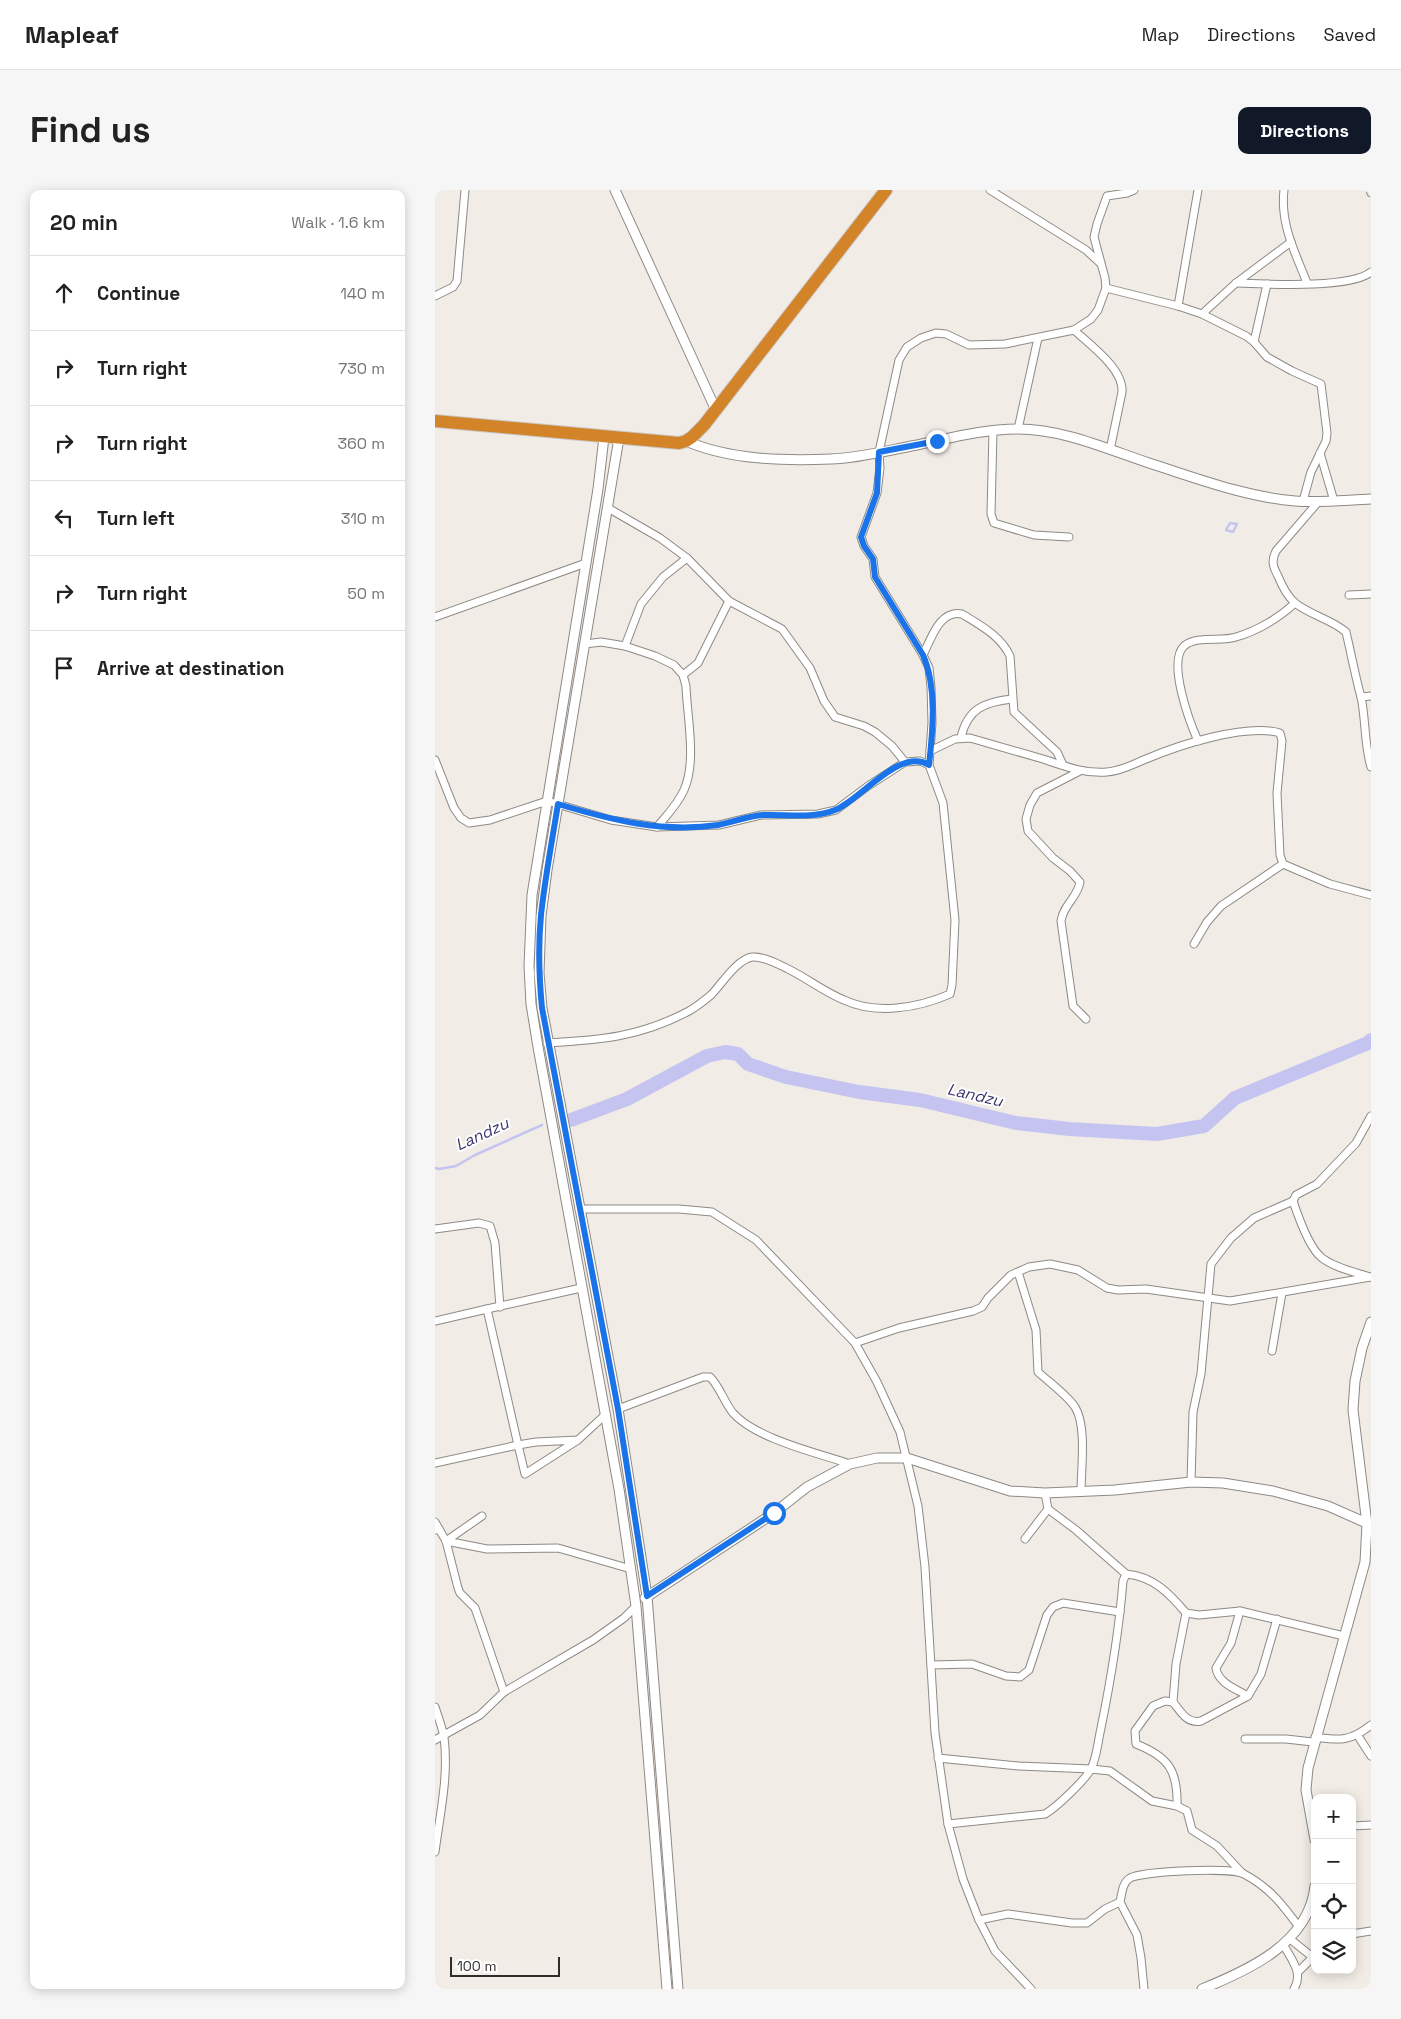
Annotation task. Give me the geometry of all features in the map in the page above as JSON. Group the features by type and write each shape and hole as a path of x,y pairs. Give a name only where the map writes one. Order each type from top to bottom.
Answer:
{"highway":[{"path":"435,421 603,438 679,443 686,441 704,425 715,408 886,190"}],"street":[{"path":"435,296 453,287 457,281 465,190"},
{"path":"615,190 715,408"},
{"path":"990,190 1086,250 1101,264"},
{"path":"547,1043 601,1040 641,1032 690,1010 711,995 725,977 747,959 753,957 780,965 844,1001 871,1009 905,1007 950,994 955,920 943,803 929,765 931,751 931,687 929,668 875,577 873,559 864,546 861,537 877,493 879,452 899,360 907,347 921,338 936,333 947,334 969,345 1005,344 1074,330 1091,319 1098,310 1105,288 1105,278 1094,237 1106,197 1134,190"},
{"path":"1179,306 1198,190"},
{"path":"1284,190 1283,212 1291,242 1307,283"},
{"path":"1202,314 1236,283 1291,242"},
{"path":"1236,283 1267,284 1349,281 1360,279 1371,272"},
{"path":"1254,342 1267,284"},
{"path":"1105,288 1179,306 1202,314 1254,342 1267,357 1321,384 1327,433 1326,441 1311,472 1303,501"},
{"path":"1074,330 1104,357 1121,383 1122,392 1110,450"},
{"path":"1017,429 1038,338"},
{"path":"686,441 704,449 741,456 831,459 993,431 1017,429 1054,434 1225,486 1272,497 1303,501 1371,499"},
{"path":"993,431 991,514 994,523 1034,535 1069,537"},
{"path":"603,438 598,489 532,895 529,966 531,1004 581,1288 606,1414 631,1568 636,1606 667,1989"},
{"path":"619,438 541,916 539,973 547,1043 618,1409 647,1596 678,1989"},
{"path":"1320,453 1334,501"},
{"path":"1319,501 1273,557 1273,565 1288,596 1295,604 1338,625 1346,632 1361,697 1371,767"},
{"path":"608,508 659,538 687,558 729,601 782,629 810,668 824,701 835,717 864,726 875,732 892,746 905,762"},
{"path":"625,646 641,604 663,578 687,558"},
{"path":"435,617 586,563"},
{"path":"1349,595 1371,594"},
{"path":"683,675 698,664 729,601"},
{"path":"1199,741 1182,700 1179,674 1181,650 1193,642 1228,639 1244,634 1285,613 1295,604"},
{"path":"923,655 941,621 949,614 956,612 962,614 994,636 1007,650 1011,662 1014,712 1057,752 1063,765"},
{"path":"585,644 601,642 625,646 674,665 683,675 686,686 691,768 685,789 674,808 657,827"},
{"path":"1361,697 1371,696"},
{"path":"961,737 968,719 978,708 992,701 1012,699"},
{"path":"931,751 961,737 991,744 1080,771 1104,772 1120,770 1147,758 1199,741 1247,730 1271,730 1280,733 1281,741 1277,793 1280,855 1283,864 1330,884 1371,895"},
{"path":"435,760 454,808 461,818 469,823 490,820 547,801 611,820 657,827 719,825 761,815 818,814 836,810 905,762 919,761 929,765"},
{"path":"1080,771 1037,793 1029,805 1026,819 1027,831 1080,882 1079,890 1062,911 1061,921 1073,1006 1085,1019"},
{"path":"1194,944 1207,922 1221,906 1283,864"},
{"path":"1191,1482 1193,1412 1201,1374 1211,1264 1231,1238 1254,1218 1293,1201 1296,1195 1317,1184 1355,1143 1371,1116"},
{"path":"1293,1201 1304,1228 1321,1258 1371,1277"},
{"path":"579,1209 679,1209 712,1212 756,1240 855,1343 877,1382 900,1432 918,1506 925,1567 935,1733 948,1824 963,1879 979,1920 995,1951 1031,1989"},
{"path":"435,1229 479,1223 490,1226 495,1243 500,1307"},
{"path":"855,1343 899,1328 973,1311 981,1307 1011,1275 1029,1268 1049,1264 1078,1270 1107,1288 1118,1290 1146,1288 1229,1301 1371,1277"},
{"path":"1018,1272 1036,1330 1038,1372 1074,1406 1079,1416 1081,1434 1081,1492"},
{"path":"435,1321 581,1288"},
{"path":"1272,1351 1282,1293"},
{"path":"487,1310 525,1474 578,1440 606,1414"},
{"path":"1311,1814 1306,1790 1307,1768 1365,1562 1369,1524 1353,1410 1355,1381 1362,1348 1371,1322"},
{"path":"618,1409 703,1377 710,1377 733,1413 751,1427 774,1438 850,1464"},
{"path":"435,1464 518,1445 578,1440"},
{"path":"435,1740 480,1715 505,1692 593,1640 623,1618 647,1596 774,1513 807,1487 850,1464 877,1458 907,1458 1010,1491 1045,1493 1115,1490 1191,1482 1223,1483 1273,1491 1329,1506 1369,1524"},
{"path":"1045,1493 1048,1509 1076,1530 1126,1574 1137,1575 1161,1587 1172,1596 1186,1613 1199,1615 1240,1610 1344,1636"},
{"path":"1025,1539 1048,1509"},
{"path":"446,1541 482,1516"},
{"path":"435,1522 437,1529 446,1541 460,1593 475,1608 505,1692"},
{"path":"446,1541 487,1549 558,1548 631,1568"},
{"path":"948,1824 1045,1814 1054,1809 1074,1790 1091,1769 1110,1684 1123,1581 1126,1574"},
{"path":"931,1665 971,1664 1007,1676 1020,1677 1029,1670 1047,1615 1053,1607 1063,1603 1120,1612"},
{"path":"1240,1610 1231,1642 1216,1668 1219,1677 1248,1696"},
{"path":"1173,1702 1176,1664 1186,1613"},
{"path":"1177,1806 1175,1775 1165,1761 1149,1749 1136,1744 1135,1731 1153,1706 1165,1701 1173,1702 1189,1720 1195,1722 1248,1696 1261,1674 1277,1618"},
{"path":"435,1707 444,1736 445,1786 443,1812 435,1852"},
{"path":"1245,1739 1333,1740 1358,1736 1371,1726"},
{"path":"1358,1736 1371,1756"},
{"path":"938,1758 1019,1766 1110,1771 1151,1801 1177,1806 1187,1811 1193,1830 1217,1846 1242,1873 1275,1896 1299,1927"},
{"path":"1356,1826 1371,1825"},
{"path":"1144,1989 1137,1934 1120,1902 1123,1887 1129,1879 1136,1876 1189,1871 1242,1873"},
{"path":"979,1920 1008,1914 1072,1923 1087,1923 1105,1909 1120,1902"},
{"path":"1202,1989 1237,1975 1287,1942 1299,1927 1311,1903"},
{"path":"1356,1933 1371,1931"},
{"path":"1287,1942 1311,1957"},
{"path":"1287,1942 1298,1972 1298,1979 1294,1989"},
{"path":"1298,1972 1311,1960"}],"waterway":[{"path":"1230,523 1237,524 1233,532 1226,530 1230,523"},
{"name":"Landzu","path":"571,1120 627,1099 707,1056 725,1052 738,1054 748,1064 786,1077 859,1092 920,1100 1016,1123 1069,1129 1157,1134 1204,1126 1235,1098 1368,1043 1371,1040"},
{"name":"Landzu","path":"435,1168 456,1166 475,1155 542,1125"}],"route":[{"path":"774,1513 647,1596 618,1409 547,1043 542,1008 539,973 541,916 547,870 558,804 611,820 657,827 719,825 761,815 818,814 836,810 905,762 915,760 929,765 932,723 929,668 875,577 873,559 864,546 861,537 877,493 880,468 879,452 937,441"}]}
